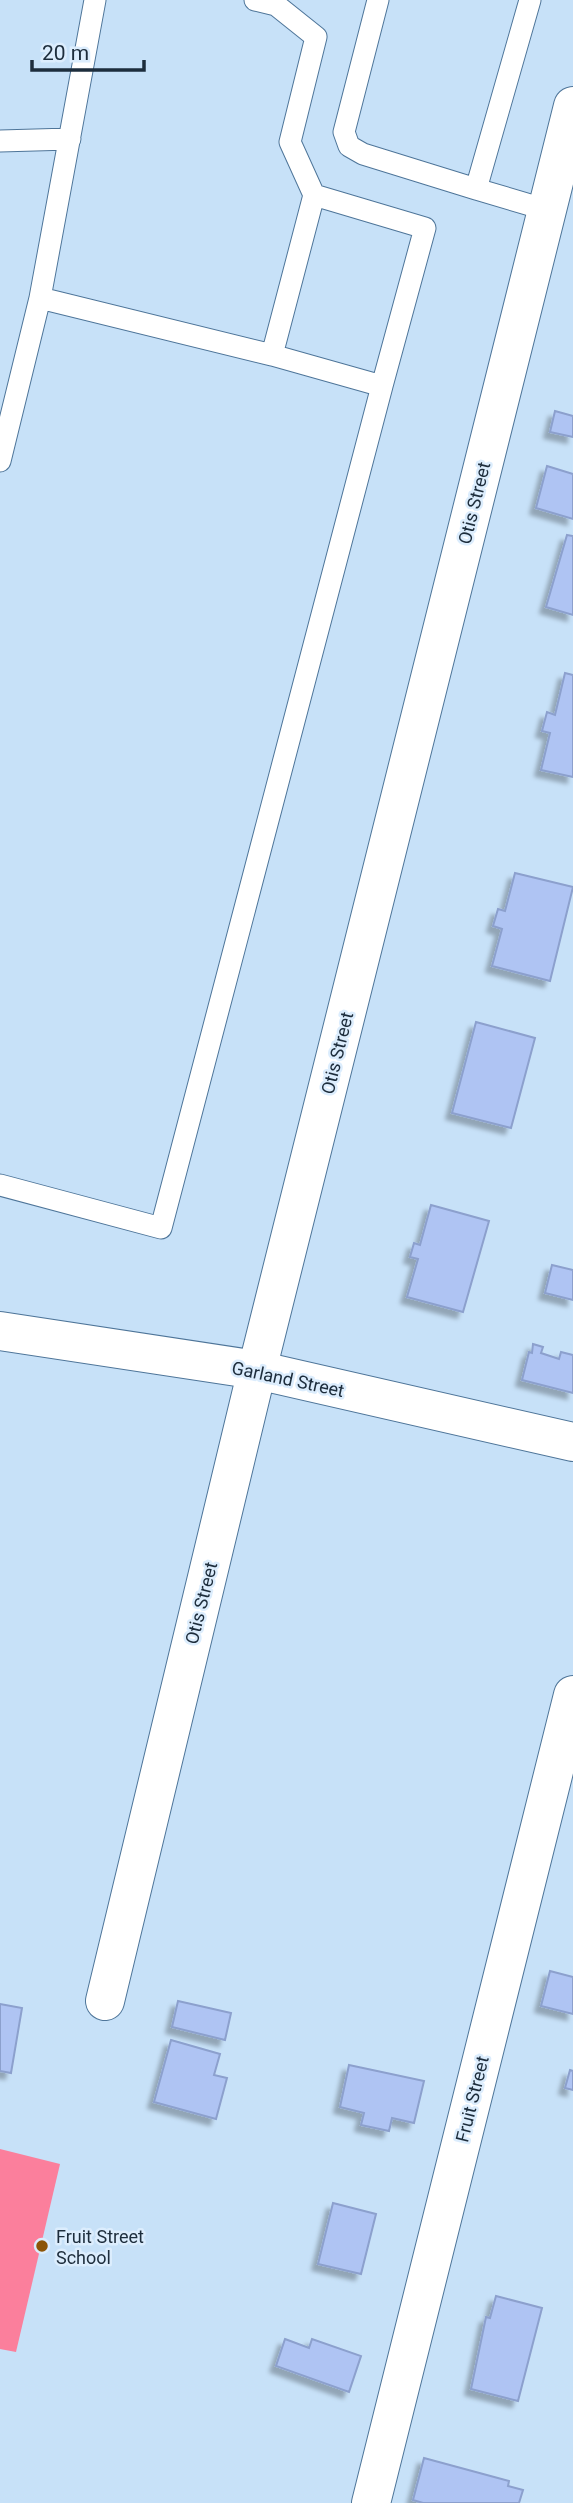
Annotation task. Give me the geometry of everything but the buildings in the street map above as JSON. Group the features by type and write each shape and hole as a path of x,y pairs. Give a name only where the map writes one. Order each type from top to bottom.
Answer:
{"street":[{"name":"Otis Street","path":"105,2001 257,1370 573,106"},
{"name":"Garland Street","path":"0,1331 257,1370 573,1443"},
{"name":"Fruit Street","path":"371,2503 573,1695"}],"lane":[{"path":"0,461 40,298 95,0"},
{"path":"255,0 276,5 316,37 290,142 314,195 272,355"},
{"path":"378,0 344,132 349,146 363,154 547,210"},
{"path":"476,189 530,0"},
{"path":"0,141 70,139"},
{"path":"0,1185 161,1228 425,228 314,195"},
{"path":"40,298 272,355 382,386"}],"shaded area":[{"path":"0,2149 60,2164 16,2352 0,2349"}],"place":[{"name":"Fruit Street School","path":"42,2246"}]}
